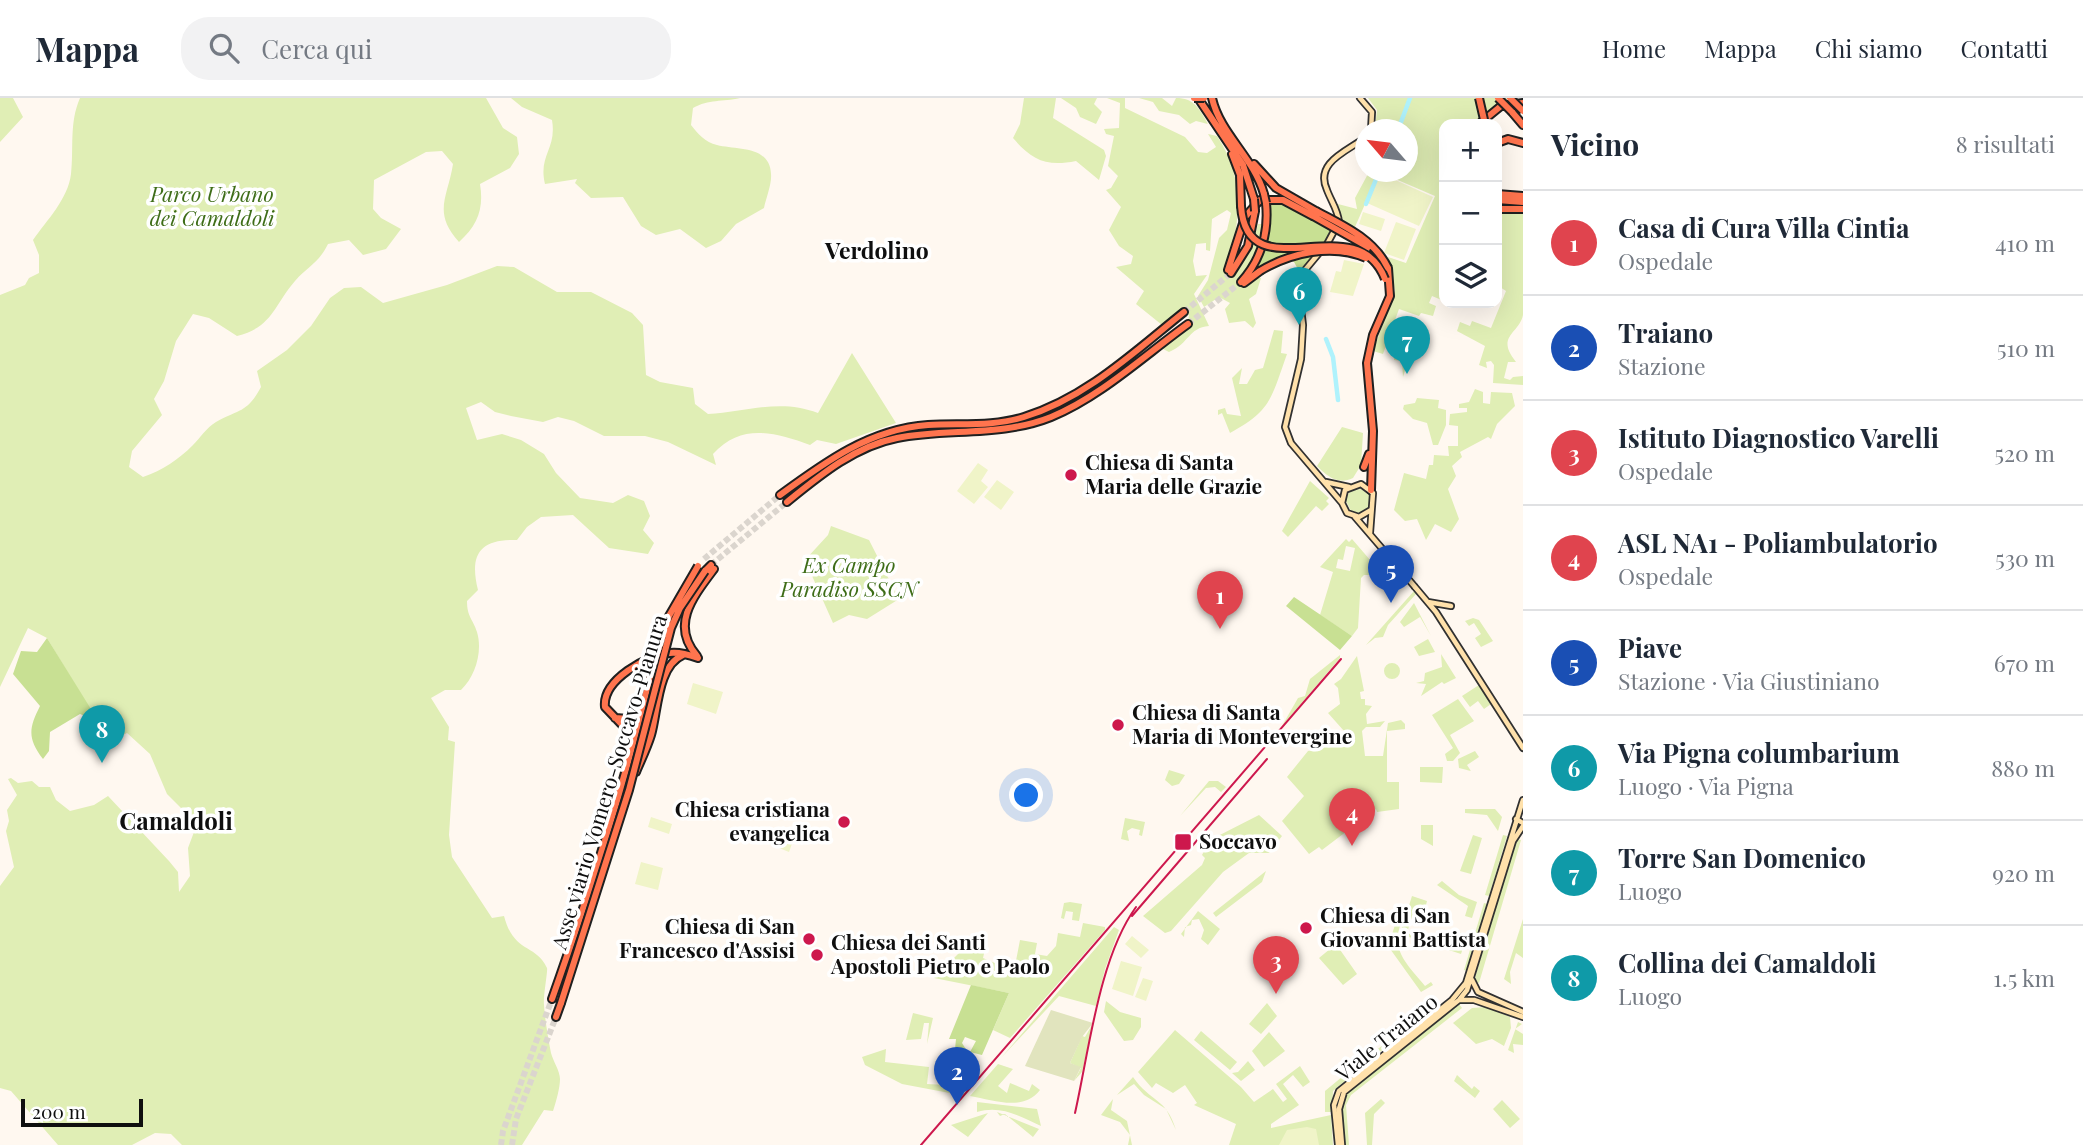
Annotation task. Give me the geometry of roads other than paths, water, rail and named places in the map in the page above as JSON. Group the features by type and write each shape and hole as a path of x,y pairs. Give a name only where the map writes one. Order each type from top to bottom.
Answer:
{"highway":[{"path":"1196,98 1204,98"},
{"path":"1196,98 1221,127 1264,194 1267,224 1263,246 1242,283 1290,257 1332,251 1365,257 1377,267 1385,279"},
{"path":"1212,98 1221,127"},
{"path":"1479,98 1484,119"},
{"path":"1498,98 1523,125"},
{"path":"1510,98 1523,111"},
{"path":"1485,119 1501,106 1523,103"},
{"path":"1502,141 1508,139 1523,143"},
{"path":"1234,147 1247,173 1254,199 1255,211 1248,246 1230,272 1245,217 1260,200 1283,200 1364,239 1377,250 1388,268 1391,291 1380,318"},
{"path":"1234,147 1239,170 1241,206 1248,233 1264,246 1283,250 1324,245 1353,248 1374,260 1385,279 1387,297 1369,349 1367,386 1373,442 1371,490"},
{"path":"1234,147 1271,184 1314,213"},
{"path":"1502,194 1523,196"},
{"path":"1502,200 1523,202"},
{"path":"1502,209 1523,209"},
{"path":"787,502 807,480 847,449 892,432 925,426 998,422 1044,410 1098,380 1184,312"},
{"path":"780,495 865,448 896,438 997,430 1052,417 1086,397 1188,324"},
{"path":"1364,467 1373,442"},
{"name":"Asse viario Vomero-Soccavo-Pianura","path":"552,999 574,942 624,783 668,616 704,559"},
{"name":"Asse viario Vomero-Soccavo-Pianura","path":"556,1017 629,790 671,628 680,608 710,570 684,619 688,644 698,658 685,653"},
{"path":"629,790 650,737 669,668 685,653"},
{"path":"624,783 630,736 611,716 605,702 615,682 659,655 685,653"},
{"path":"611,716 629,719 640,709 646,693"}],"main road":[{"path":"1360,98 1372,112 1372,119"},
{"path":"1355,144 1338,155 1326,168 1324,184 1338,215 1338,226 1332,239 1305,270 1298,285 1303,325 1301,359 1285,427 1287,438 1342,503 1347,513 1370,533 1428,601 1523,748"},
{"path":"1325,482 1349,486 1361,484 1371,490 1375,500 1371,510 1370,533"},
{"path":"1342,503 1349,486"},
{"path":"1354,517 1364,516 1371,510"},
{"path":"1428,601 1451,606"},
{"path":"1474,1000 1466,983 1523,800"},
{"path":"1478,992 1472,979 1513,841 1523,824 1516,819"},
{"name":"Viale Traiano","path":"1340,1145 1335,1097 1459,1000 1472,979"},
{"name":"Viale Traiano","path":"1425,1025 1466,983"},
{"path":"1460,992 1478,992 1523,1012"},
{"path":"1459,1000 1474,1000 1523,1017"}],"waterway":[{"path":"1402,119 1410,98"},
{"path":"1366,204 1375,182"},
{"path":"1326,339 1333,357 1338,400"}],"tunnel":[{"path":"1184,312 1231,273"},
{"path":"1188,324 1241,282"},
{"path":"704,559 780,495"},
{"path":"711,565 787,502"},
{"path":"501,1145 503,1131 552,999"},
{"path":"512,1145 516,1119 556,1017"}],"railway":[{"path":"921,1145 1341,659"},
{"path":"1132,916 1267,759"},
{"path":"1075,1113 1104,978 1123,928 1136,907"}],"place":[{"name":"Via Pigna columbarium","path":"1299,325"},
{"name":"Torre San Domenico","path":"1407,374"},
{"name":"Chiesa di Santa Maria delle Grazie","path":"1071,475"},
{"name":"Piave","path":"1391,603"},
{"name":"Casa di Cura Villa Cintia","path":"1220,629"},
{"name":"Chiesa di Santa Maria di Montevergine","path":"1118,725"},
{"name":"Collina dei Camaldoli","path":"102,763"},
{"name":"Chiesa cristiana evangelica","path":"844,822"},
{"name":"Soccavo","path":"1183,842"},
{"name":"ASL NA1 - Poliambulatorio","path":"1352,846"},
{"name":"Chiesa di San Giovanni Battista","path":"1306,928"},
{"name":"Chiesa di San Francesco d'Assisi","path":"809,939"},
{"name":"Chiesa dei Santi Apostoli Pietro e Paolo","path":"817,955"},
{"name":"Istituto Diagnostico Varelli","path":"1276,994"},
{"name":"Traiano","path":"957,1105"}],"district":[{"name":"Verdolino","path":"877,251"},
{"name":"Camaldoli","path":"176,822"}],"park label":[{"name":"Parco Urbano dei Camaldoli","path":"212,207"},
{"name":"Ex Campo Paradiso SSCN","path":"849,578"}]}
